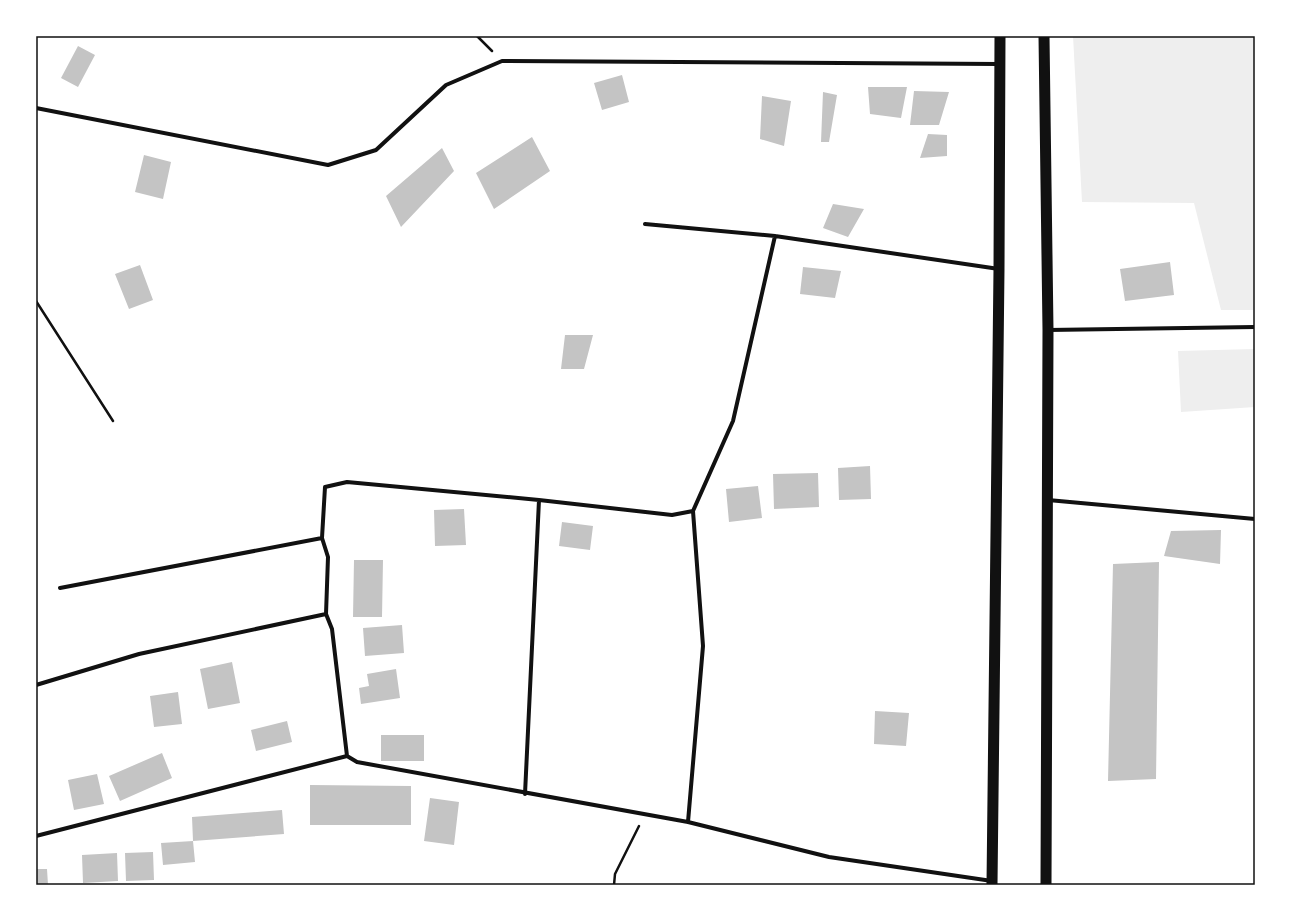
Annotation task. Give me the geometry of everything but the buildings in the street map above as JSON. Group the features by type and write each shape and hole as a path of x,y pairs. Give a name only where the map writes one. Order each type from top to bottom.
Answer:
{"highway":[{"path":"992,883 999,269 1000,36"},
{"path":"1044,36 1048,330 1046,885"}],"street":[{"path":"36,108 328,165 376,150 446,85 502,61 1000,64"},
{"path":"645,224 775,236 999,269"},
{"path":"688,822 703,646 693,511 733,421 775,236"},
{"path":"1048,330 1255,327"},
{"path":"346,756 332,629 326,614 328,557 322,538 325,487 347,482 540,500 672,515 693,511"},
{"path":"525,794 540,500"},
{"path":"1047,500 1255,519"},
{"path":"60,588 322,538"},
{"path":"36,685 139,654 326,614"},
{"path":"36,836 346,756 357,762 525,794 688,822 829,857 992,883"}],"path":[{"path":"477,36 502,61"},
{"path":"36,301 114,421"},
{"path":"614,885 615,874 645,815"}],"shaded area":[{"path":"1073,36 1255,36 1255,310 1221,310 1194,203 1082,202"},
{"path":"1255,349 1255,407 1181,412 1178,351"}]}
